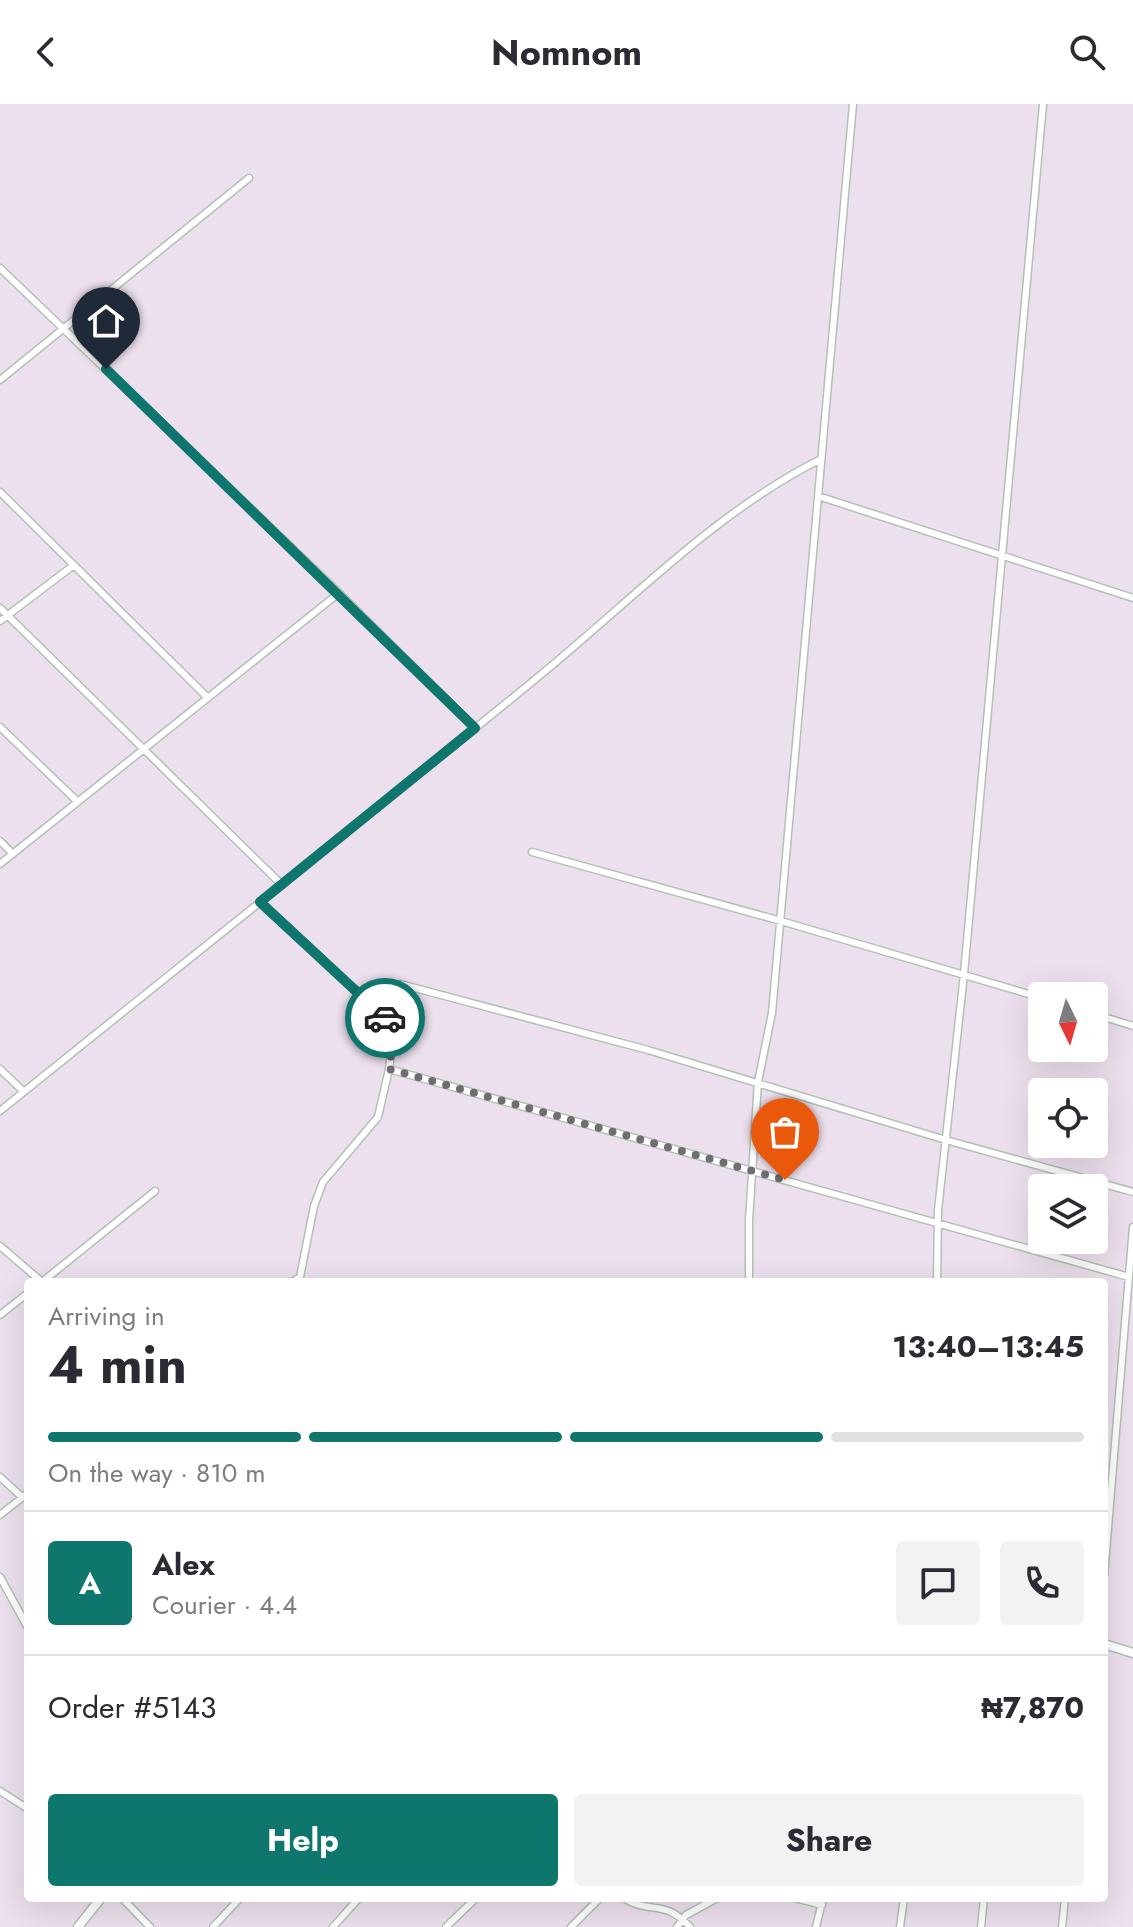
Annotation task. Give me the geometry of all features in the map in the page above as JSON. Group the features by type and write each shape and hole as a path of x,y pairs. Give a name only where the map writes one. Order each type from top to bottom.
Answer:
{"street":[{"path":"749,1278 749,1220 758,1082 772,1013 781,921 853,104"},
{"path":"937,1278 938,1223 964,974 1043,104"},
{"path":"0,380 249,178"},
{"path":"0,268 475,728"},
{"path":"0,1111 475,728 727,517 787,476 821,459"},
{"path":"0,492 208,698"},
{"path":"818,496 1133,598"},
{"path":"0,621 74,565"},
{"path":"0,864 339,593"},
{"path":"0,608 281,884"},
{"path":"0,727 78,802"},
{"path":"0,841 13,854"},
{"path":"532,852 1028,994"},
{"path":"260,902 395,1027"},
{"path":"298,1278 314,1206 323,1182 378,1117 389,1069 400,984 648,1050 946,1140 1133,1192"},
{"path":"1108,1018 1133,1026"},
{"path":"0,1069 24,1092"},
{"path":"389,1069 1129,1277"},
{"path":"47,1278 155,1191"},
{"path":"1108,1528 1133,1227"},
{"path":"0,1246 37,1278"},
{"path":"0,1315 24,1296"},
{"path":"0,1477 24,1494"},
{"path":"0,1515 24,1496"},
{"path":"0,1577 24,1621"},
{"path":"1108,1645 1133,1653"},
{"path":"0,1791 24,1806"},
{"path":"78,1927 98,1902"},
{"path":"126,1902 150,1927"},
{"path":"213,1927 236,1902"},
{"path":"333,1927 355,1902"},
{"path":"446,1927 472,1902"},
{"path":"571,1927 596,1902"},
{"path":"631,1902 668,1908 690,1927"},
{"path":"677,1927 698,1907 709,1902"},
{"path":"816,1927 822,1902"},
{"path":"900,1927 903,1902"},
{"path":"981,1927 984,1902"},
{"path":"1062,1927 1065,1902"}],"way so far":[{"path":"385,1018 395,1027 389,1069 785,1180"}],"route":[{"path":"106,369 475,728 260,902 385,1018"}]}
